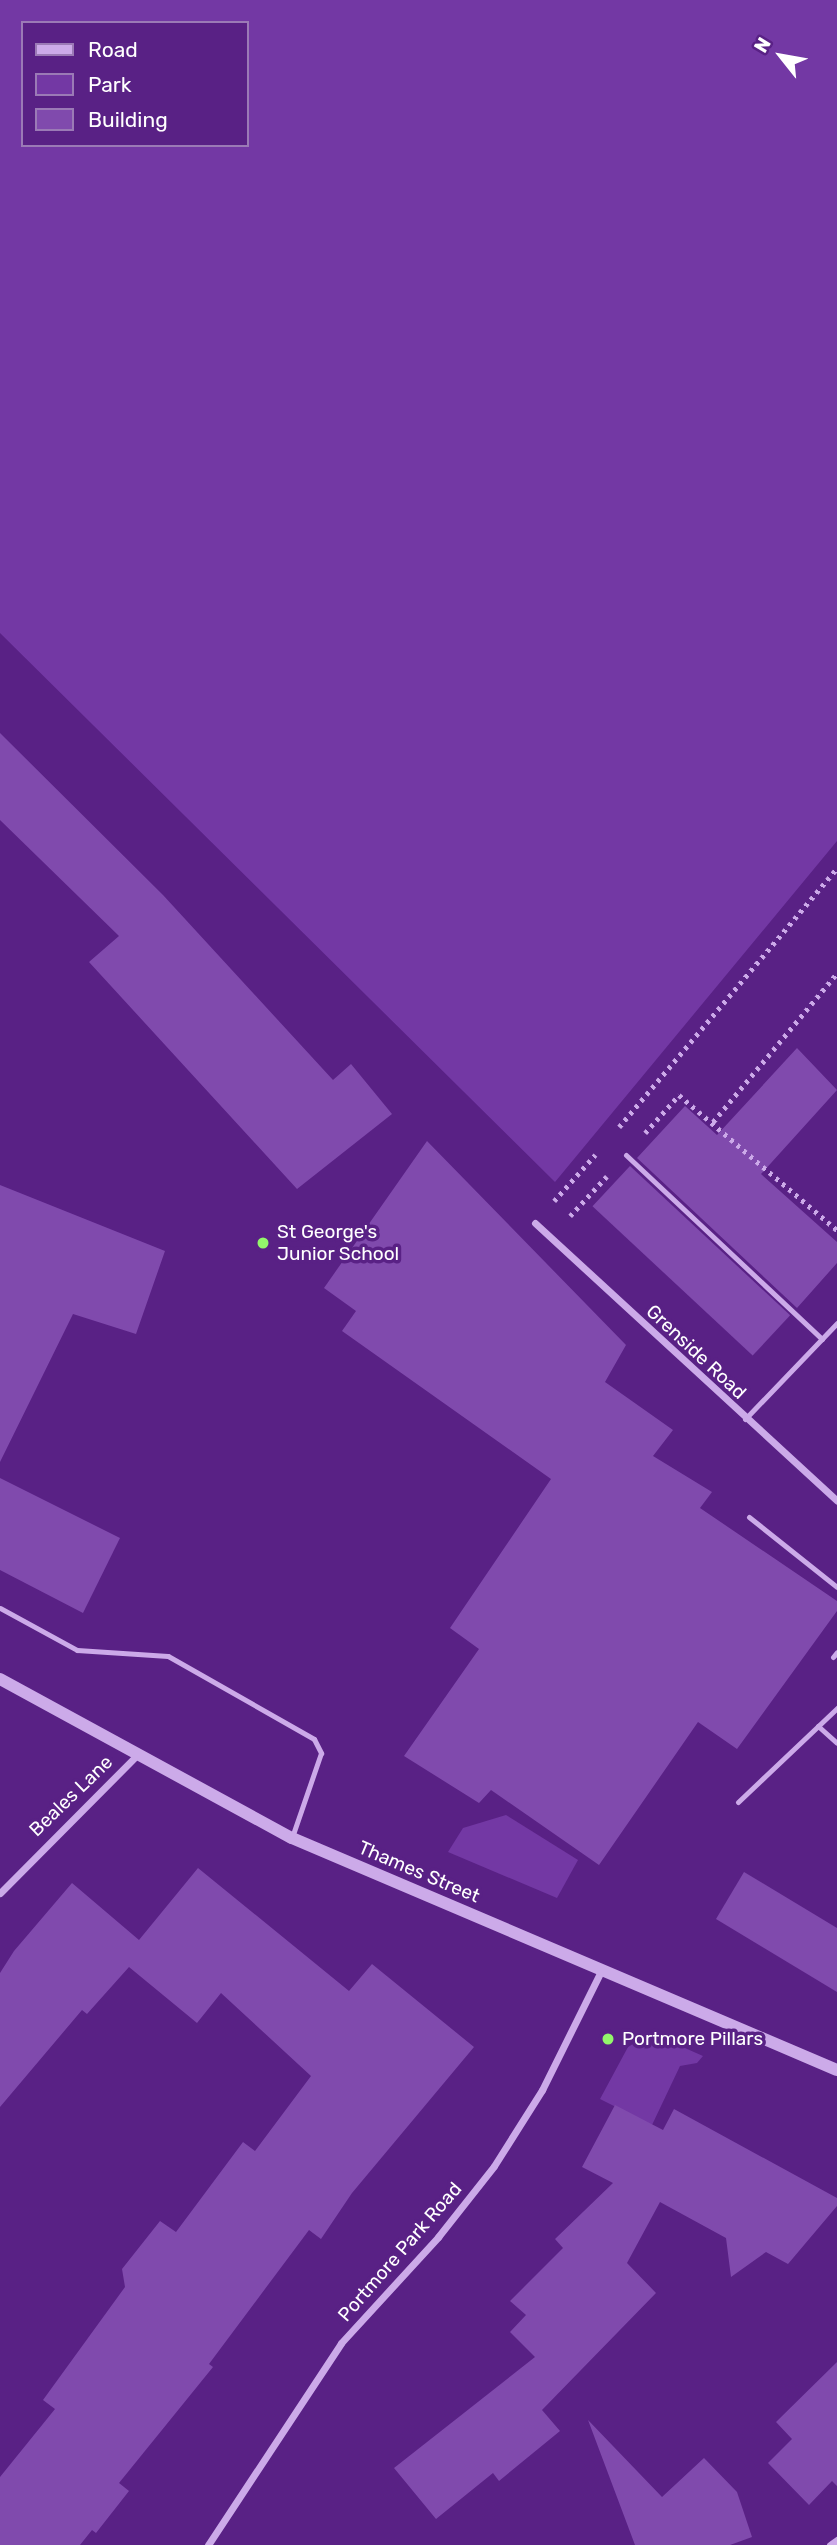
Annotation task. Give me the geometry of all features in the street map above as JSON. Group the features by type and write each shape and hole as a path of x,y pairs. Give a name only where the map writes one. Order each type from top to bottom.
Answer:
{"street":[{"name":"Grenside Road","path":"535,1223 744,1419 837,1501"},
{"name":"Thames Street","path":"0,1679 292,1839 837,2070"},
{"name":"Beales Lane","path":"0,1892 137,1755"},
{"name":"Portmore Park Road","path":"208,2545 341,2343 438,2237 494,2166 542,2090 601,1971"},
{"path":"830,2545 837,2540"}],"lane":[{"path":"626,1155 822,1339"},
{"path":"744,1419 837,1323"},
{"path":"749,1517 837,1587"},
{"path":"0,1608 77,1650 169,1656 314,1739 321,1754 292,1839"},
{"path":"738,1802 837,1708"},
{"path":"818,1726 837,1743"}],"path":[{"path":"614,1132 837,868"},
{"path":"713,1122 837,974"},
{"path":"679,1095 837,1229"},
{"path":"535,1223 596,1153"}],"green space":[{"path":"0,0 837,0 837,841 555,1182 0,633"},
{"path":"506,1815 578,1860 557,1898 448,1852 463,1828"},
{"path":"651,2033 703,2056 697,2063 680,2066 652,2125 600,2099 628,2047"}],"building":[{"path":"0,733 163,895 333,1080 351,1064 392,1114 297,1189 89,962 119,936 0,820"},
{"path":"797,1048 837,1090 761,1174 837,1242 837,1263 797,1308 637,1158 685,1106 717,1135"},
{"path":"427,1141 626,1345 605,1382 673,1430 653,1456 712,1492 700,1508 837,1601 837,1611 737,1749 698,1722 599,1865 491,1790 479,1803 404,1756 479,1649 450,1628 551,1479 342,1331 356,1311 324,1288"},
{"path":"630,1166 790,1315 753,1356 592,1206"},
{"path":"0,1185 165,1251 136,1334 73,1314 0,1462"},
{"path":"0,1478 120,1538 83,1613 0,1570"},
{"path":"198,1868 349,1991 372,1964 474,2047 352,2193 321,2239 309,2230 209,2364 213,2367 119,2483 129,2491 96,2533 92,2530 80,2545 0,2545 0,2477 55,2409 43,2400 125,2287 122,2269 160,2221 176,2232 243,2142 255,2151 311,2076 221,1993 197,2023 129,1967 87,2014 82,2010 0,2107 0,1973 14,1951 72,1883 139,1940"},
{"path":"744,1872 837,1928 837,1992 716,1919"},
{"path":"615,2105 663,2130 674,2109 837,2198 837,2206 788,2264 766,2252 731,2277 726,2238 660,2202 627,2263 656,2293 542,2410 560,2431 499,2481 493,2473 436,2519 394,2468 535,2357 510,2332 526,2315 510,2301 563,2248 555,2239 613,2183 582,2167"},
{"path":"837,2362 837,2486 832,2481 809,2505 768,2463 792,2439 776,2422"},
{"path":"588,2420 662,2497 704,2458 737,2492 752,2537 730,2545 635,2545"}],"place":[{"name":"St George's Junior School","path":"263,1243"},
{"name":"Portmore Pillars","path":"608,2039"}]}
